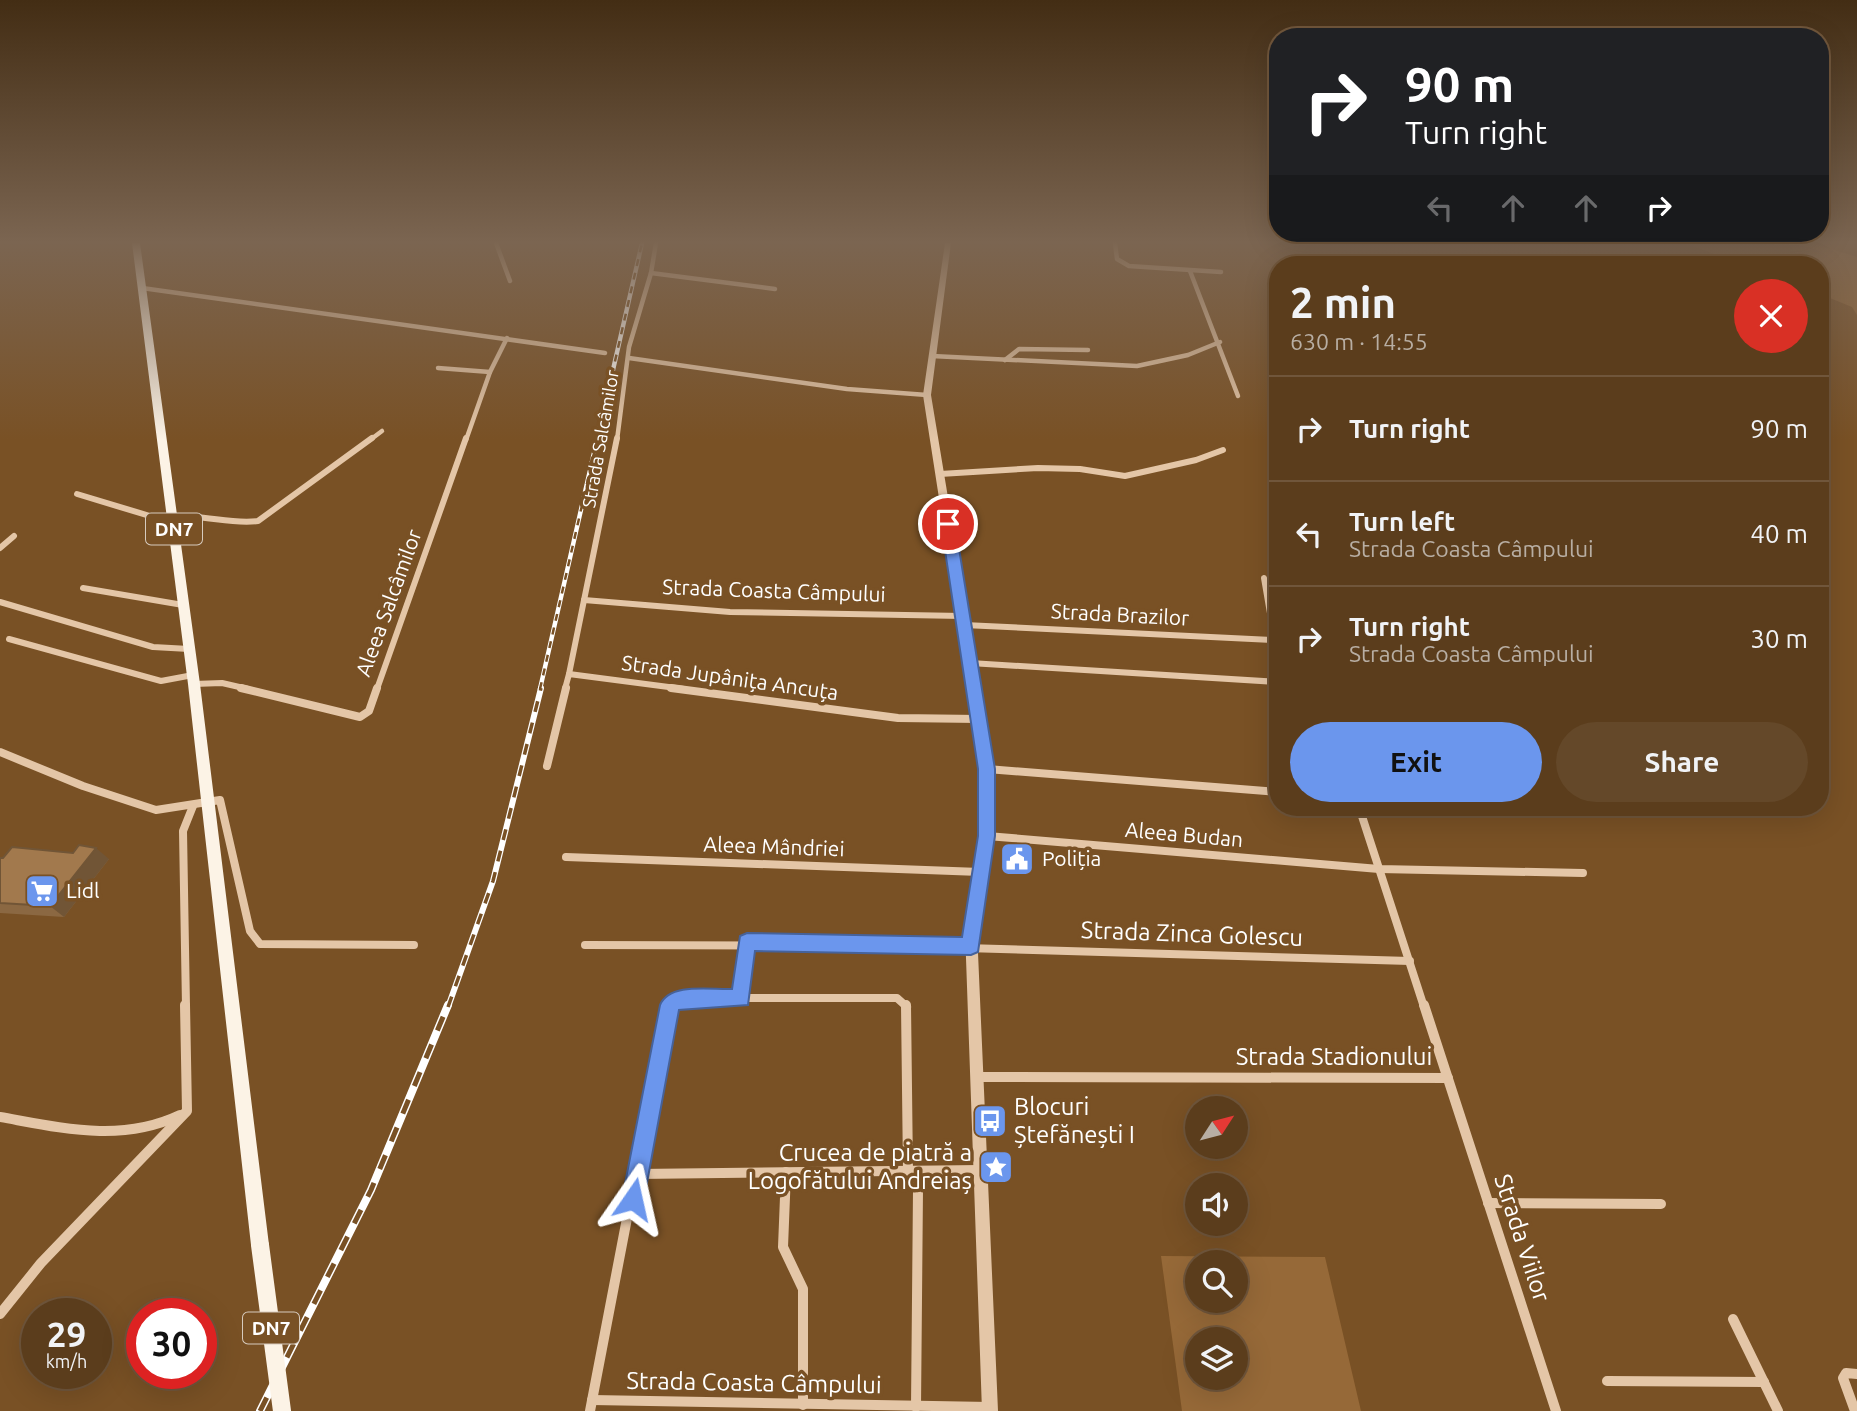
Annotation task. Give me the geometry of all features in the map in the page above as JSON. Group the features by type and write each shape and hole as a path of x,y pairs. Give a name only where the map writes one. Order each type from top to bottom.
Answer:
{"main road":[{"name":"DN7","path":"145,309 193,680 200,803 282,1411"}],"street":[{"path":"294,309 605,353"},
{"name":"Strada Salcâmilor","path":"569,674 576,628 606,500 629,347 640,309"},
{"name":"Strada Coasta Câmpului","path":"741,998 676,1000 670,1005 591,1406 803,1405 890,1409 990,1409 971,946 971,930 987,836 987,769 927,395 939,309"},
{"path":"1206,309 1238,396"},
{"name":"Aleea Salcâmilor","path":"9,639 162,681 222,683 360,716 369,711 490,372 507,338"},
{"path":"932,356 1137,366 1188,355 1220,342"},
{"path":"1005,360 1019,349 1088,350"},
{"path":"629,358 813,385 927,395"},
{"path":"438,368 490,372"},
{"path":"77,494 173,520 191,513 248,523 258,521 382,431"},
{"path":"940,474 1038,468 1080,469 1125,476 1196,460 1223,450"},
{"path":"0,548 14,537"},
{"path":"1264,578 1269,609"},
{"path":"83,588 183,604"},
{"name":"Strada Coasta Câmpului","path":"584,600 730,612 963,621"},
{"path":"0,602 153,647 189,649"},
{"name":"Strada Brazilor","path":"963,621 1269,640"},
{"path":"970,663 1269,681"},
{"path":"547,766 569,674"},
{"name":"Strada Jupânița Ancuța","path":"569,674 750,696 876,716 979,719"},
{"path":"0,752 83,786 156,810 220,800 227,819 254,941 260,944 414,946"},
{"path":"987,769 1269,791"},
{"path":"0,1314 41,1263 187,1111 183,831 200,803"},
{"name":"Strada Stadionului","path":"977,1077 1448,1078 1362,816"},
{"name":"Aleea Budan","path":"987,836 1379,869 1583,873"},
{"name":"Aleea Mândriei","path":"566,857 981,872"},
{"path":"747,942 741,998 904,1000 907,1006 908,1171 918,1190 916,1407"},
{"path":"585,945 747,942 971,946"},
{"name":"Strada Zinca Golescu","path":"971,946 1410,961"},
{"name":"Strada Viilor","path":"1448,1078 1556,1411"},
{"path":"0,1117 90,1131 133,1132 155,1129 187,1111"},
{"path":"638,1174 981,1170"},
{"path":"786,1172 783,1247 803,1289 803,1405"},
{"path":"1488,1203 1661,1204"},
{"path":"1732,1319 1778,1411"},
{"path":"1855,1411 1843,1378 1846,1373 1857,1374"},
{"path":"1607,1381 1764,1382"}],"shaded area":[{"path":"1161,1256 1185,1256 1185,1313 1248,1313 1248,1257 1325,1257 1361,1411 1182,1411"}],"building":[{"name":"Lidl","path":"79,845 96,848 50,906 0,903 0,858 12,847 73,853"}],"railway":[{"path":"540,689 627,309"},
{"path":"448,1007 493,881 541,688"},
{"path":"260,1411 371,1190 448,1005"}],"place":[{"name":"Poliția","path":"1017,859"},
{"name":"Lidl","path":"42,891"},
{"name":"Blocuri Ștefănești I","path":"990,1121"},
{"name":"Crucea de piatră a Logofătului Andreiaș","path":"996,1167"}],"route":[{"path":"633,1199 667,1010 676,1000 741,998 747,942 971,946 971,930 987,836 987,769 948,524"}]}
